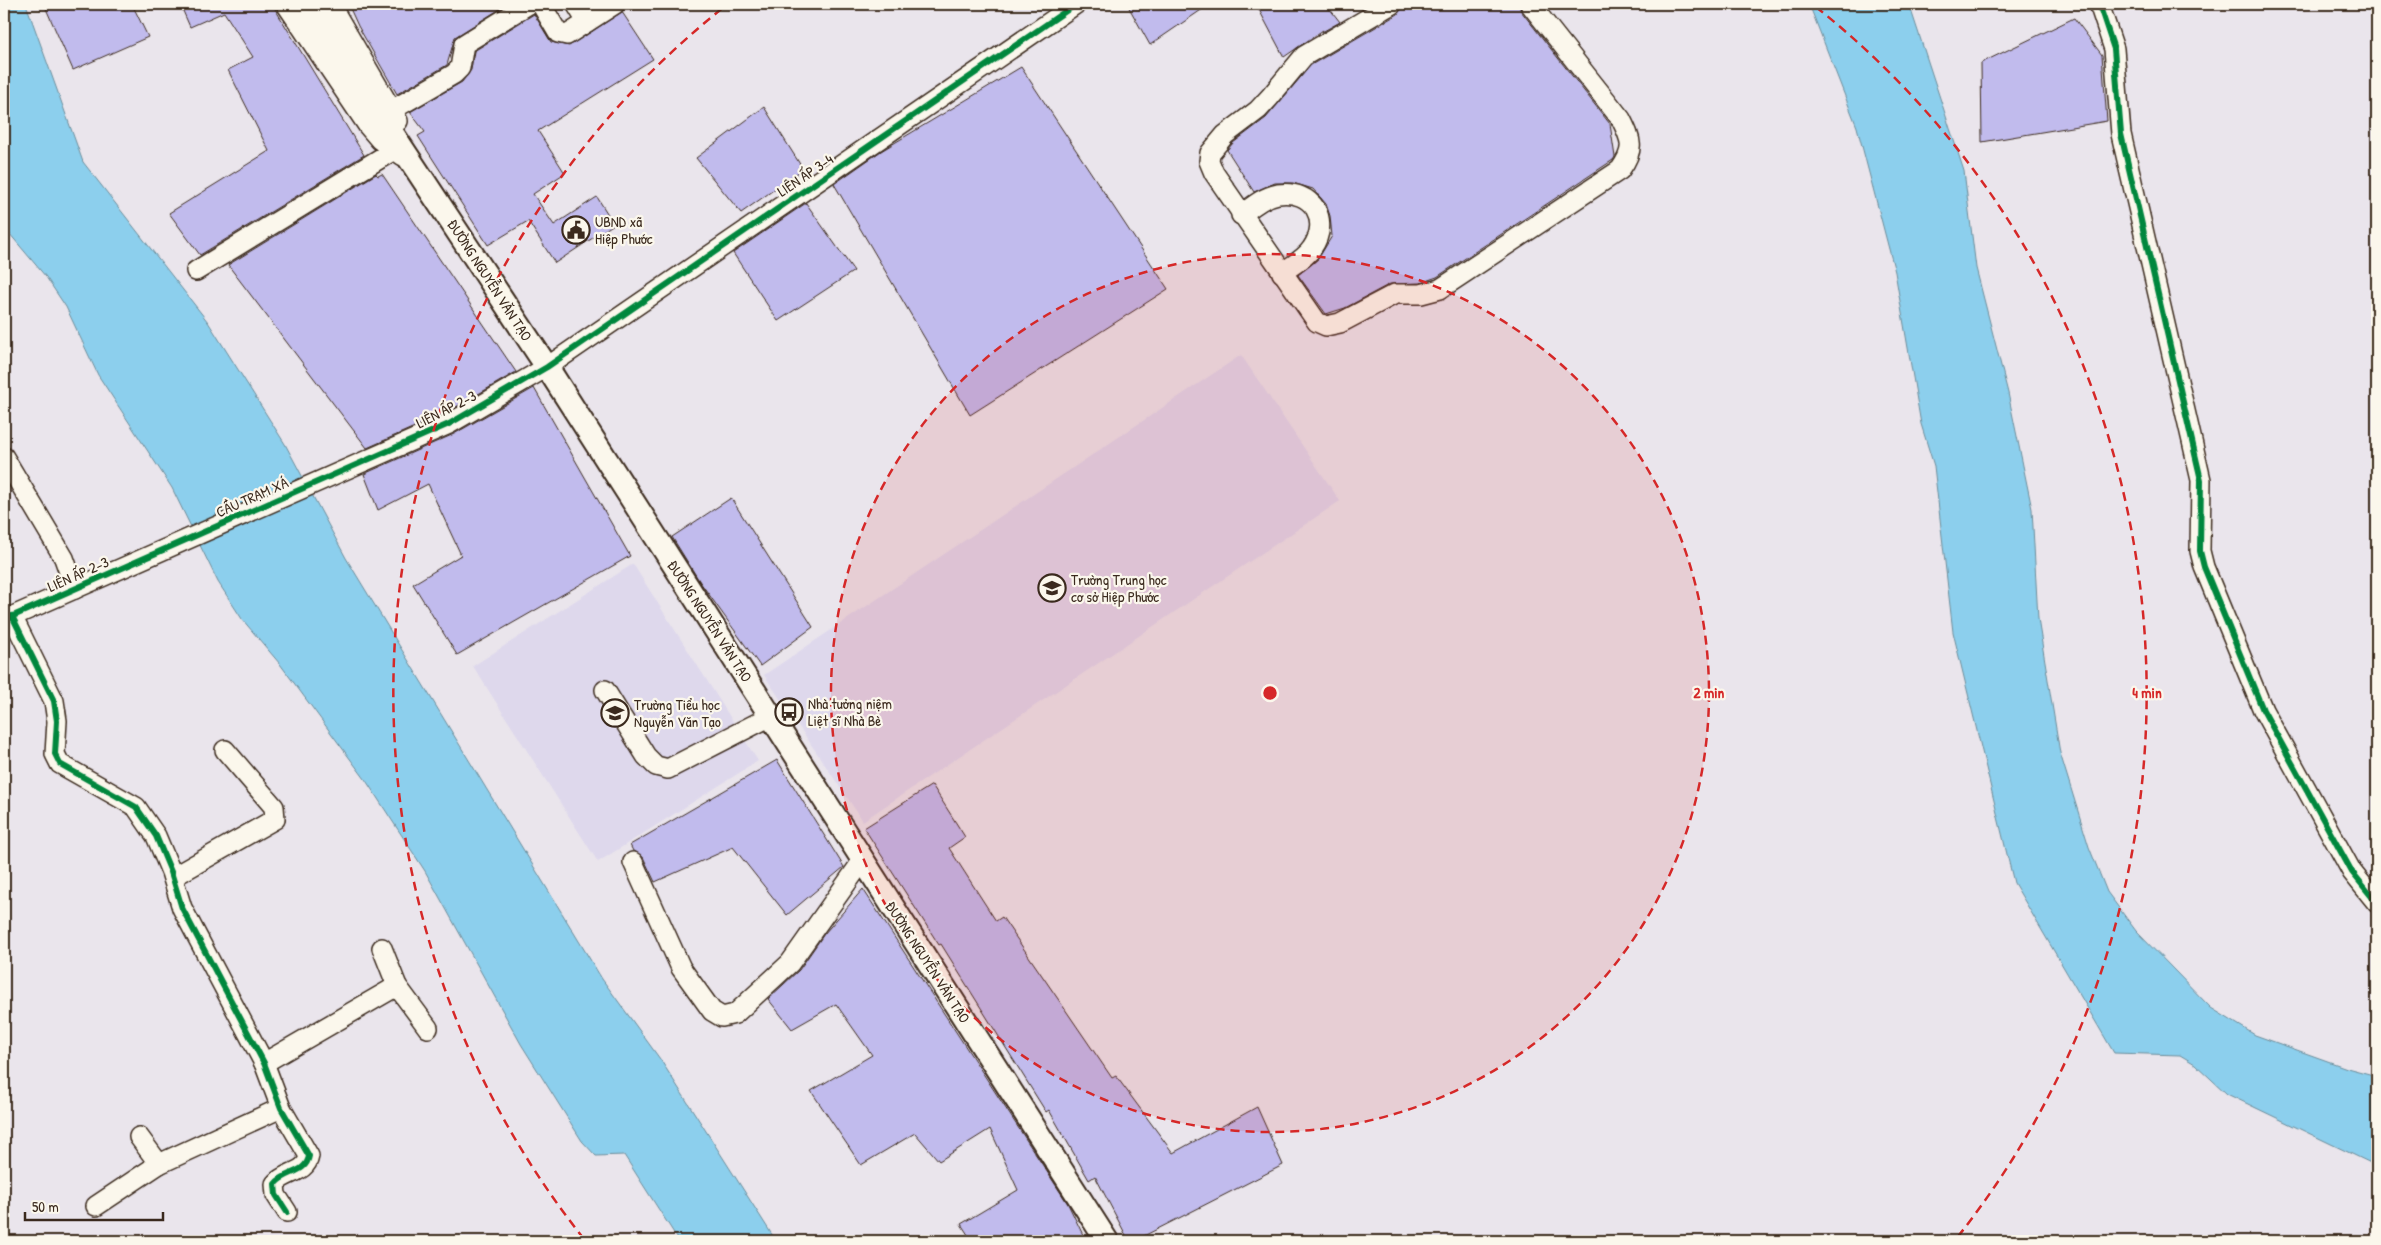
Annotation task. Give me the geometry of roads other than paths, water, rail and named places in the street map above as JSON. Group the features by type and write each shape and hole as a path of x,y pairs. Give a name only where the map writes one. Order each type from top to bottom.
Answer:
{"main road":[{"name":"ĐƯỜNG NGUYỄN VĂN TẠO","path":"307,4 402,155 547,367 1107,1241"}],"street":[{"path":"286,4 368,126 380,140 402,155"},
{"path":"330,4 401,128 402,155"},
{"path":"392,110 454,74 460,68 464,44 529,4"},
{"path":"541,4 558,33 562,35 568,35 614,4"},
{"path":"576,4 587,22"},
{"name":"LIÊN ẤP 3-4","path":"547,367 1076,4"},
{"path":"1392,4 1366,11 1304,56 1270,98 1258,110 1225,135 1210,153 1210,161 1214,173 1241,214 1316,322 1326,326 1340,323 1395,294 1421,294 1440,289 1620,170 1629,158 1632,141 1621,119 1530,4"},
{"path":"2099,4 2114,49 2121,134 2201,480 2200,551 2204,567 2263,710 2352,872 2377,904"},
{"path":"196,271 402,155"},
{"path":"1241,214 1261,200 1279,194 1298,194 1312,202 1319,217 1319,234 1311,250 1282,273"},
{"name":"LIÊN ẤP 2-3","path":"352,467 449,424 547,367"},
{"path":"4,457 64,558 75,589"},
{"name":"CẦU TRẠM XÁ","path":"162,551 352,467"},
{"name":"LIÊN ẤP 2-3","path":"8,618 162,551"},
{"path":"8,618 54,701 57,721 55,754 60,764 136,807 156,836 173,877 182,908 264,1064 281,1108 309,1156 308,1163 303,1168 281,1177 275,1184 276,1194 287,1212"},
{"path":"605,690 646,756 656,766 668,769 771,716"},
{"path":"173,877 275,819 274,807 225,750"},
{"path":"633,862 680,968 712,1011 722,1017 735,1014 790,963 863,860"},
{"path":"382,948 397,986 428,1028"},
{"path":"264,1064 397,986"},
{"path":"96,1206 159,1164 281,1108"},
{"path":"139,1137 159,1164"}],"water":[{"path":"4,4 26,4 83,162 208,322 285,444 346,558 602,979 660,1059 776,1241 679,1241 624,1155 596,1156 582,1141 521,1044 425,871 365,779 280,664 242,619 218,582 172,488 98,375 66,307 46,277 4,227"},
{"path":"1809,4 1909,4 1964,171 1976,268 2008,393 2032,509 2038,619 2060,753 2089,847 2107,892 2136,931 2211,1008 2255,1035 2347,1068 2377,1076 2377,1166 2227,1094 2195,1064 2180,1055 2114,1053 2014,883 1953,632 1934,466 1921,424 1895,272 1857,127"}],"place":[{"name":"UBND xã Hiệp Phước","path":"576,230"},
{"name":"Trường Trung học cơ sở Hiệp Phước","path":"1052,588"},
{"name":"Nhà tưởng niệm Liệt sĩ Nhà Bè","path":"789,712"},
{"name":"Trường Tiểu học Nguyễn Văn Tạo","path":"615,713"}]}
